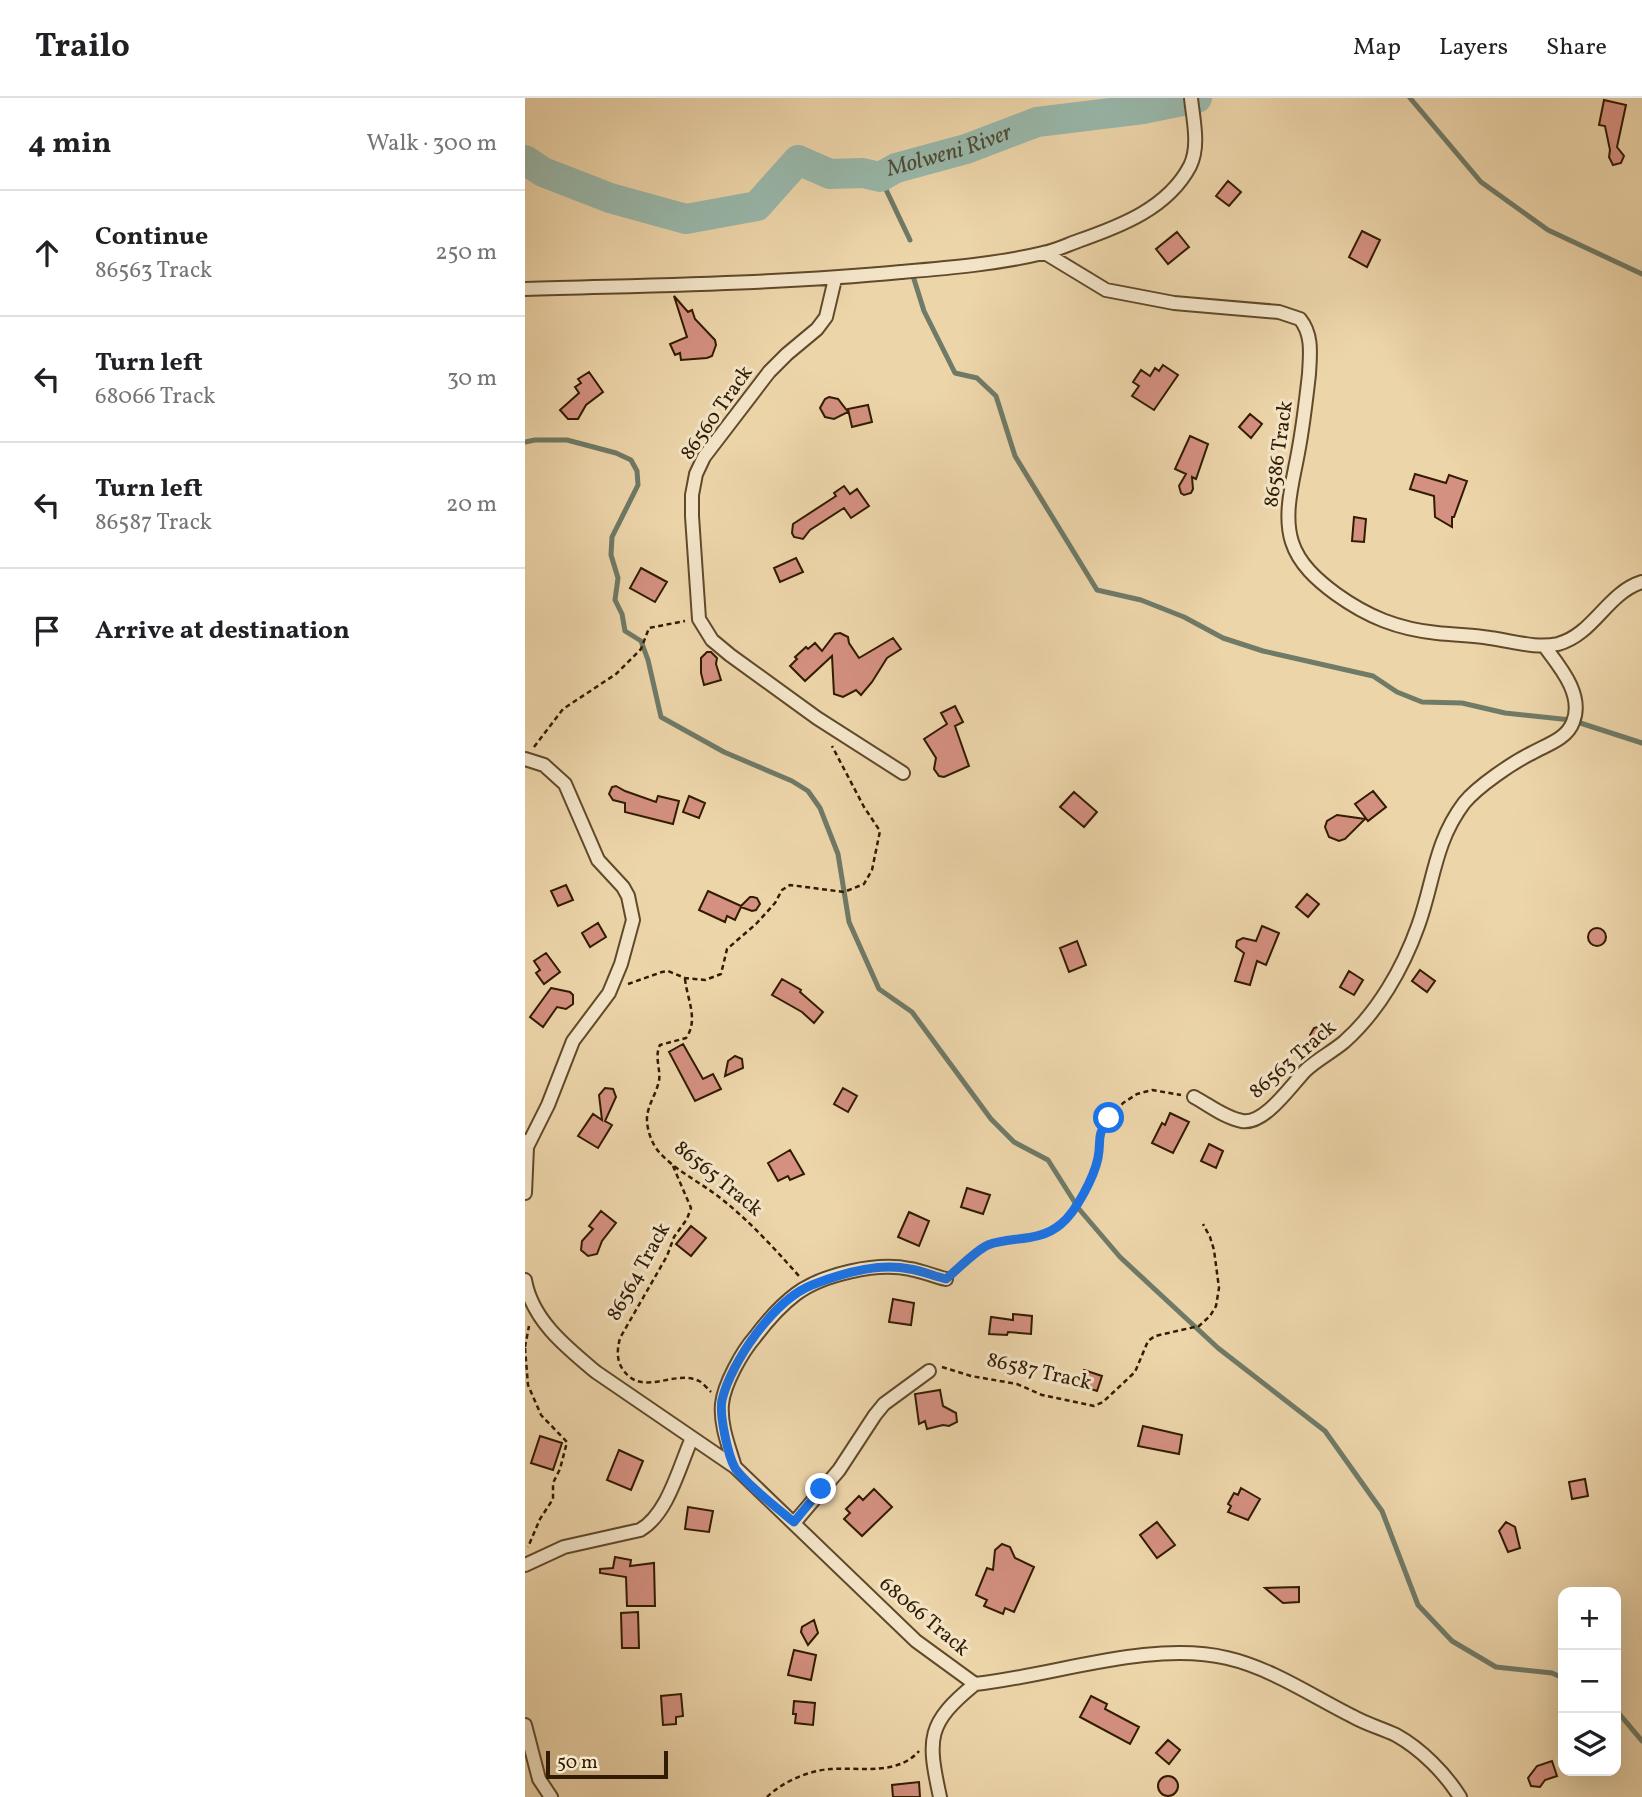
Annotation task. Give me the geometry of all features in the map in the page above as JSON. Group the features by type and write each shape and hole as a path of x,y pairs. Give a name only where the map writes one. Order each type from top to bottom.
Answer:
{"street":[{"path":"525,289 835,279 939,269 1045,253 1120,225 1153,207 1182,178 1191,165 1195,141 1191,98"},
{"name":"86586 Track","path":"1045,253 1106,290 1174,303 1279,312 1300,319 1306,326 1311,350 1306,406 1288,519 1292,544 1300,559 1328,588 1378,620 1419,631 1545,647"},
{"name":"86560 Track","path":"699,619 692,516 696,474 704,457 769,372 817,329 826,317 835,279"},
{"path":"1545,647 1576,635 1593,622 1623,591 1642,582"},
{"path":"699,619 712,640 730,655 817,718 903,773"},
{"name":"86563 Track","path":"1194,1097 1243,1121 1256,1118 1290,1090 1308,1068 1343,1043 1373,1011 1404,959 1418,927 1444,835 1459,810 1483,786 1558,739 1573,726 1577,712 1573,692 1545,647"},
{"path":"525,1194 526,1144 545,1112 573,1041 609,993 621,964 632,920 628,896 593,852 565,784 544,765 526,759"},
{"path":"735,1467 722,1416 722,1401 748,1345 786,1303 809,1286 849,1272 875,1268 910,1269 946,1279"},
{"name":"68066 Track","path":"525,1280 533,1307 561,1340 596,1371 735,1467 916,1641 975,1684 1129,1657 1179,1654 1227,1658 1256,1667 1397,1736 1432,1762 1460,1797"},
{"path":"794,1522 839,1470 874,1415 884,1404 929,1371"},
{"path":"525,1565 565,1547 639,1530 646,1526 661,1510 692,1438"},
{"path":"940,1797 932,1747 933,1731 953,1701 975,1684"},
{"path":"525,1726 539,1779 551,1797"}],"path":[{"path":"526,759 562,709 616,674 641,649 649,628 699,619"},
{"path":"609,993 661,972 668,971 685,978 705,980 721,974 727,950 757,924 782,890 790,885 844,892 864,884 872,870 880,831 864,807 829,740"},
{"name":"86565 Track","path":"685,978 693,1021 691,1031 686,1038 660,1045 657,1052 659,1080 648,1109 647,1121 652,1141 658,1152 673,1165 716,1195 744,1219 809,1286"},
{"path":"946,1279 988,1245 1033,1238 1061,1224 1077,1204 1090,1179 1098,1156 1099,1133 1123,1103 1137,1094 1151,1090 1194,1097"},
{"name":"86564 Track","path":"673,1165 691,1208 620,1338 617,1352 622,1368 628,1375 643,1383 685,1378 698,1380 722,1401"},
{"name":"86587 Track","path":"929,1371 942,1367 955,1369 971,1376 1017,1384 1042,1395 1094,1406 1103,1402 1135,1372 1148,1341 1155,1336 1199,1326 1216,1306 1219,1288 1214,1250 1203,1224"},
{"path":"525,1348 528,1385 541,1415 567,1442 554,1483 553,1499 540,1519 525,1553"},
{"path":"767,1797 783,1784 816,1772 829,1769 874,1770 904,1763 914,1757 933,1731"}],"building":[{"path":"1604,100 1626,105 1617,147 1624,156 1621,163 1613,165 1609,157 1605,126 1599,125"},
{"path":"1228,181 1241,192 1229,206 1216,196"},
{"path":"1362,231 1380,240 1367,267 1349,257"},
{"path":"1177,232 1189,247 1168,264 1156,249"},
{"path":"674,296 688,312 692,310 695,319 715,340 712,356 681,360 680,353 675,355 670,344 687,337"},
{"path":"1163,365 1178,375 1154,410 1132,396 1139,386 1133,382 1141,370 1150,376 1155,368 1159,371"},
{"path":"589,372 603,392 586,405 578,419 568,419 560,410 579,393 575,387 581,383 578,379"},
{"path":"829,397 838,399 848,412 834,419 825,417 820,408"},
{"path":"868,405 872,422 852,427 848,409"},
{"path":"1250,414 1262,424 1251,438 1239,427"},
{"path":"1190,436 1208,444 1196,479 1192,477 1193,489 1191,493 1184,495 1179,486 1186,474 1175,469"},
{"path":"1415,474 1446,483 1449,475 1467,481 1452,517 1452,527 1435,517 1434,496 1410,489"},
{"path":"844,486 850,494 857,489 869,506 851,518 844,508 810,530 803,539 794,537 793,524 836,496 834,493"},
{"path":"1354,517 1366,519 1364,542 1352,541"},
{"path":"796,558 803,572 780,582 774,568"},
{"path":"641,568 667,582 655,602 630,588"},
{"path":"835,634 848,637 859,658 893,638 901,649 887,658 861,695 856,690 843,697 834,694 832,656 805,681 790,666 806,647 808,649 815,643 822,651"},
{"path":"707,652 717,658 721,680 704,685 701,658"},
{"path":"955,706 963,722 955,726 969,766 944,777 939,776 934,769 936,758 924,739 947,724 941,713"},
{"path":"616,786 656,802 658,796 679,801 673,824 625,812 625,803 613,800 609,794 612,787"},
{"path":"1373,791 1386,807 1368,821 1355,804"},
{"path":"1074,792 1097,812 1084,827 1060,807"},
{"path":"689,796 705,803 699,818 683,812"},
{"path":"1337,815 1365,819 1345,839 1339,841 1329,837 1325,827 1327,821"},
{"path":"566,885 573,900 558,906 551,891"},
{"path":"708,891 741,906 750,897 757,898 760,904 752,911 741,907 735,920 727,916 725,922 699,910"},
{"path":"1307,894 1319,904 1308,917 1296,907"},
{"path":"598,923 606,937 590,947 582,933"},
{"path":"1262,926 1279,933 1266,965 1257,961 1250,985 1235,981 1244,953 1236,947 1237,941 1243,938 1256,941"},
{"path":"1593,928 1601,928 1606,937 1604,944 1593,946 1588,941 1588,933"},
{"path":"1077,941 1086,965 1069,972 1060,948"},
{"path":"546,953 560,972 544,984 536,973 540,970 534,961"},
{"path":"1420,970 1435,981 1427,992 1412,981"},
{"path":"1349,971 1363,980 1354,995 1340,987"},
{"path":"782,979 801,990 800,992 823,1012 814,1023 802,1012 772,995"},
{"path":"551,988 570,992 573,995 573,1004 566,1009 557,1007 543,1027 530,1017"},
{"path":"1330,1023 1323,1041 1319,1043 1312,1039 1310,1035 1314,1028"},
{"path":"683,1044 703,1079 713,1074 721,1089 695,1101 669,1052"},
{"path":"735,1056 742,1059 743,1068 725,1076 728,1061"},
{"path":"605,1088 613,1089 616,1097 605,1121 612,1125 598,1148 578,1136 593,1114 602,1120 599,1095"},
{"path":"843,1088 857,1096 848,1112 834,1104"},
{"path":"1170,1113 1189,1122 1173,1153 1152,1143"},
{"path":"1209,1144 1223,1151 1216,1168 1201,1161"},
{"path":"790,1150 804,1174 790,1180 788,1176 778,1181 768,1163"},
{"path":"967,1188 990,1195 983,1214 961,1207"},
{"path":"601,1211 616,1223 602,1241 597,1254 588,1256 581,1250 582,1241 593,1229 589,1226"},
{"path":"909,1212 929,1221 919,1246 898,1237"},
{"path":"691,1226 706,1238 691,1256 676,1244"},
{"path":"893,1299 914,1303 911,1325 889,1322"},
{"path":"1013,1314 1032,1316 1031,1334 989,1334 991,1317 1013,1320"},
{"path":"1084,1370 1102,1376 1097,1391 1079,1385"},
{"path":"940,1390 943,1406 956,1413 957,1422 927,1429 925,1421 919,1424 915,1394"},
{"path":"1143,1426 1182,1435 1179,1454 1138,1446"},
{"path":"540,1436 562,1443 553,1470 531,1463"},
{"path":"619,1450 643,1461 631,1490 607,1480"},
{"path":"1585,1479 1588,1496 1572,1499 1569,1482"},
{"path":"1241,1488 1260,1499 1248,1520 1228,1512 1231,1506 1228,1504 1234,1493 1238,1495"},
{"path":"874,1489 892,1507 862,1536 844,1519 850,1513 846,1509 859,1496 863,1500"},
{"path":"688,1507 713,1511 709,1532 685,1529"},
{"path":"1157,1522 1175,1545 1157,1558 1140,1535"},
{"path":"1506,1522 1515,1527 1520,1548 1508,1552 1499,1531"},
{"path":"1002,1544 1010,1547 1015,1558 1034,1567 1014,1612 1005,1608 1003,1614 984,1606 987,1600 976,1595 987,1568 993,1570 995,1550"},
{"path":"615,1557 631,1560 630,1566 654,1563 655,1606 627,1606 626,1577 600,1573 600,1569 613,1568"},
{"path":"1299,1587 1299,1602 1283,1603 1265,1588"},
{"path":"638,1612 639,1648 622,1648 621,1613"},
{"path":"814,1620 818,1633 808,1645 801,1632 802,1627"},
{"path":"794,1650 816,1655 811,1680 788,1675"},
{"path":"681,1694 683,1716 676,1717 676,1724 663,1725 661,1696"},
{"path":"1091,1696 1107,1704 1105,1709 1139,1727 1130,1744 1080,1717"},
{"path":"794,1701 815,1703 813,1725 795,1723"},
{"path":"1168,1740 1180,1750 1169,1764 1156,1753"},
{"path":"1552,1761 1557,1776 1545,1780 1540,1787 1531,1786 1528,1778 1537,1766"},
{"path":"1168,1776 1175,1779 1178,1786 1175,1793 1168,1796 1161,1793 1158,1786 1161,1779"},
{"path":"919,1782 920,1797 893,1797 892,1785"}],"waterway":[{"name":"Molweni River","path":"525,160 543,172 610,198 686,219 757,206 798,160 830,174 863,173 880,177 896,168 966,149 1037,122 1143,109 1197,98"},
{"path":"1410,98 1481,182 1548,230 1642,274"},
{"path":"880,177 910,240"},
{"path":"913,276 924,311 955,373 977,378 996,396 1015,456 1097,590 1141,600 1184,617 1223,638 1263,651 1373,676 1397,692 1422,702 1462,703 1505,713 1571,720 1642,743"},
{"path":"525,442 567,440 616,453 631,460 637,471 638,485 612,537 611,555 618,578 615,600 622,614 625,631 641,641 661,717 724,752 792,781 808,791 820,808 838,854 849,922 879,989 912,1012 991,1119 1014,1142 1048,1160 1079,1209 1120,1257 1218,1348 1325,1431 1382,1511 1418,1605 1452,1641 1496,1667 1558,1676"},
{"path":"1619,1713 1642,1741"}],"route":[{"path":"821,1489 794,1522 735,1467 722,1416 722,1401 748,1345 769,1319 809,1286 849,1272 875,1268 910,1269 946,1279 988,1245 1033,1238 1061,1224 1077,1204 1090,1179 1098,1156 1099,1133 1109,1118"}]}
